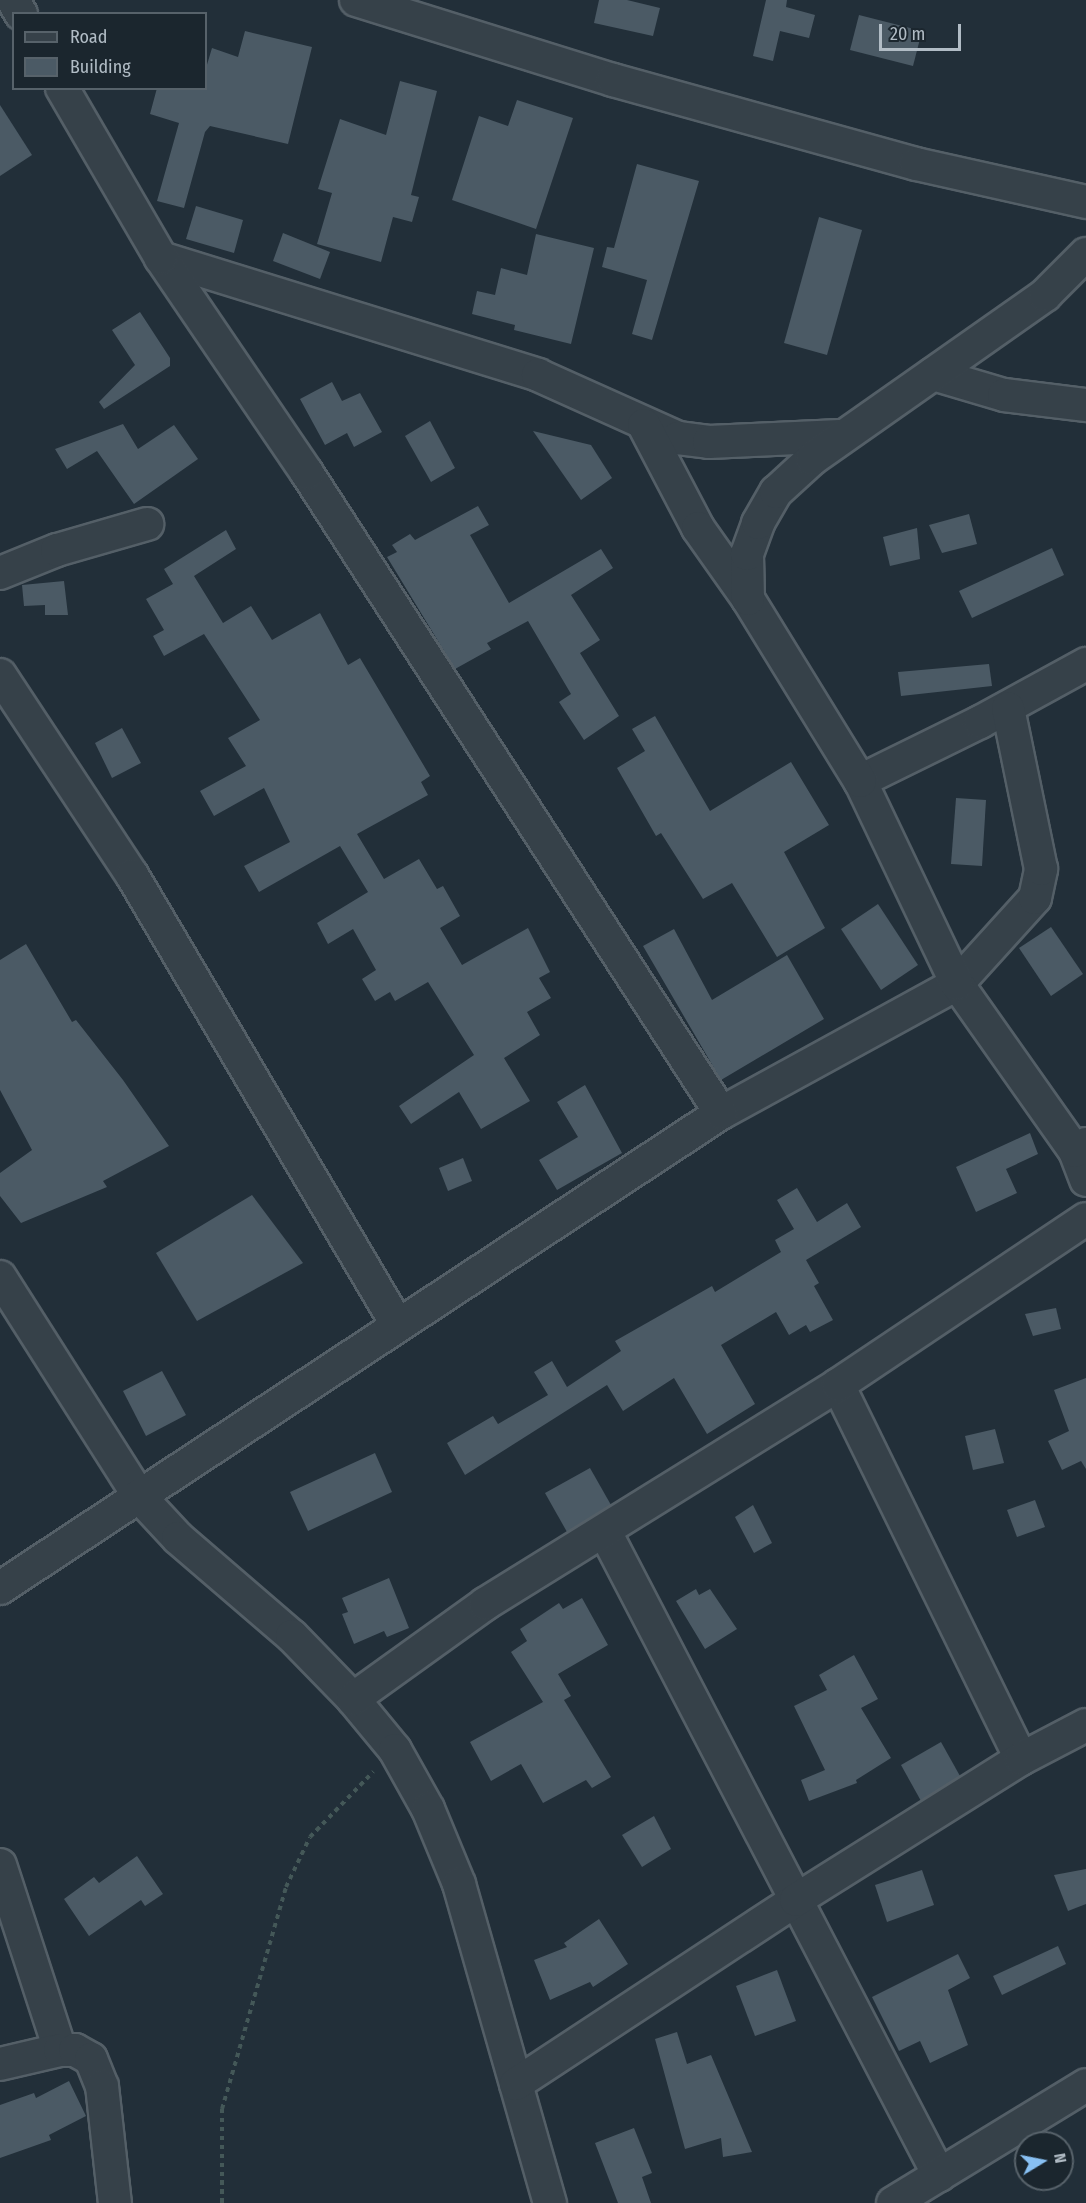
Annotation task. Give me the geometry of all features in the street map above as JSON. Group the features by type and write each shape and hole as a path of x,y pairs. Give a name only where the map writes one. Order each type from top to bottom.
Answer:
{"street":[{"path":"356,0 613,80 893,157 1086,202"},
{"path":"63,90 161,258 307,473 721,1113"},
{"path":"748,600 747,554 758,523 776,492 840,435 933,374 1045,295 1086,254"},
{"path":"161,258 538,375 588,395 644,425 678,438 709,442 840,435"},
{"path":"933,374 1004,395 1086,405"},
{"path":"644,425 698,528 748,600 860,782 957,984 1080,1148 1086,1180"},
{"path":"0,573 57,550 147,524"},
{"path":"860,782 1008,708 1086,664"},
{"path":"0,675 132,875 397,1324"},
{"path":"0,1588 397,1324 721,1113 957,984 1035,898 1041,869 1008,708"},
{"path":"353,1699 486,1604 605,1532 732,1447 838,1385 1086,1219"},
{"path":"0,1277 139,1496 178,1538 292,1636 353,1699 395,1750 428,1809 459,1884 550,2203"},
{"path":"838,1385 1021,1759"},
{"path":"605,1532 939,2175"},
{"path":"516,2084 796,1900 1021,1759 1086,1725"},
{"path":"0,1865 60,2050"},
{"path":"0,2064 60,2050 75,2050 91,2059 102,2086 115,2203"},
{"path":"893,2203 1086,2085"}],"path":[{"path":"222,2203 222,2109 286,1887 310,1837 395,1750"}],"building":[{"path":"599,0 627,0 660,8 653,36 594,23"},
{"path":"766,0 787,0 786,7 815,15 809,38 780,31 773,61 753,56"},
{"path":"859,15 922,31 913,66 850,50"},
{"path":"245,31 312,47 288,144 210,126 205,132 184,208 157,201 179,123 150,114 156,90 207,90 207,65 212,48 238,57"},
{"path":"400,81 437,91 411,195 419,197 412,222 393,217 381,262 317,244 332,193 318,189 340,119 386,135"},
{"path":"517,100 573,118 536,229 452,200 479,116 508,126"},
{"path":"0,105 32,155 0,176"},
{"path":"637,164 699,181 652,340 632,334 647,280 602,267 607,247 614,248"},
{"path":"196,206 243,220 234,253 186,239"},
{"path":"819,217 862,230 827,355 784,343"},
{"path":"283,233 330,252 320,279 273,261"},
{"path":"536,234 594,248 571,344 514,330 515,325 472,314 477,291 495,295 501,268 527,275"},
{"path":"140,312 170,358 170,366 104,409 99,402 135,365 112,330"},
{"path":"332,382 342,401 360,393 382,432 354,447 347,433 325,445 300,399"},
{"path":"430,421 455,468 431,482 405,436"},
{"path":"123,424 138,449 174,425 198,459 134,504 97,451 67,469 55,449"},
{"path":"533,431 591,445 612,478 581,500"},
{"path":"478,506 489,525 470,535 509,603 601,549 613,568 571,595 600,640 580,653 619,716 584,740 559,702 571,694 528,621 487,643 491,649 455,669 387,557 397,552 392,545 410,534 415,540"},
{"path":"969,514 977,544 942,553 929,525"},
{"path":"917,528 920,559 890,566 883,537"},
{"path":"226,530 236,549 194,576 223,623 251,606 272,640 320,613 348,665 360,658 430,776 421,782 428,795 357,834 384,879 419,859 437,889 443,886 460,916 440,928 462,965 528,928 550,972 539,978 551,998 527,1012 540,1035 504,1058 530,1101 481,1129 459,1092 411,1124 399,1106 474,1055 428,982 395,1001 390,992 375,1001 362,979 376,970 353,929 328,944 317,923 368,892 340,846 259,892 244,866 290,842 264,788 214,816 200,791 246,766 228,738 260,720 204,634 164,656 153,636 164,630 146,599 173,584 164,569"},
{"path":"1052,548 1064,575 972,618 959,591"},
{"path":"64,581 68,615 45,615 45,605 24,606 22,585"},
{"path":"989,664 992,686 901,696 898,672"},
{"path":"655,716 710,811 791,762 829,825 784,852 825,928 777,957 732,883 703,899 661,833 656,836 617,768 645,751 632,729"},
{"path":"122,728 141,763 112,778 95,743"},
{"path":"956,798 986,800 982,866 951,864"},
{"path":"878,904 918,965 881,990 841,929"},
{"path":"1051,927 1083,974 1051,996 1019,948"},
{"path":"674,929 712,1000 787,955 824,1019 721,1080 643,946"},
{"path":"26,944 72,1022 76,1020 123,1080 169,1146 103,1181 107,1187 21,1223 0,1196 0,1173 32,1150 0,1090 0,960"},
{"path":"585,1085 622,1153 557,1190 539,1160 578,1137 557,1102"},
{"path":"1030,1133 1038,1154 1006,1169 1017,1193 976,1212 956,1167"},
{"path":"463,1158 472,1181 448,1191 439,1168"},
{"path":"797,1188 817,1222 847,1203 861,1227 806,1260 819,1283 814,1286 833,1320 810,1332 806,1325 789,1335 776,1312 721,1345 755,1404 707,1434 674,1378 623,1411 607,1385 465,1475 447,1443 493,1416 498,1424 548,1395 534,1372 552,1361 567,1387 621,1351 615,1341 712,1286 715,1292 781,1252 775,1240 794,1229 777,1200"},
{"path":"252,1195 303,1263 197,1321 156,1253"},
{"path":"1056,1308 1061,1329 1033,1336 1025,1314"},
{"path":"162,1371 186,1415 146,1436 123,1391"},
{"path":"1086,1378 1086,1469 1081,1461 1062,1470 1048,1441 1069,1431 1054,1390"},
{"path":"995,1429 1004,1463 973,1470 965,1436"},
{"path":"375,1453 392,1492 308,1531 290,1492"},
{"path":"590,1468 611,1505 567,1532 545,1493"},
{"path":"1035,1500 1045,1527 1017,1537 1007,1510"},
{"path":"753,1505 772,1543 754,1553 735,1517"},
{"path":"389,1578 409,1628 387,1637 384,1631 354,1644 342,1614 348,1612 342,1598"},
{"path":"696,1589 699,1595 710,1589 737,1629 705,1649 676,1601"},
{"path":"582,1598 608,1645 558,1674 571,1696 564,1700 611,1777 592,1788 586,1780 543,1803 521,1764 491,1781 470,1742 543,1702 511,1652 527,1641 520,1629 559,1603 563,1609"},
{"path":"854,1655 878,1699 861,1708 891,1758 856,1780 857,1783 809,1801 801,1780 825,1770 794,1706 827,1690 819,1675"},
{"path":"941,1742 960,1776 921,1801 901,1765"},
{"path":"654,1816 671,1849 642,1867 622,1835"},
{"path":"137,1856 163,1894 145,1906 141,1900 89,1936 64,1899 94,1877 99,1883"},
{"path":"1086,1869 1086,1904 1068,1911 1054,1875"},
{"path":"922,1870 934,1905 887,1922 875,1885"},
{"path":"599,1919 628,1964 593,1987 590,1982 550,2000 534,1960 567,1947 564,1943"},
{"path":"1058,1946 1066,1964 1002,1995 993,1976"},
{"path":"958,1954 970,1978 948,1990 968,2045 930,2063 920,2041 899,2051 872,1997"},
{"path":"777,1970 796,2021 755,2036 736,1986"},
{"path":"677,2032 687,2064 711,2055 752,2152 723,2157 721,2138 685,2149 655,2039"},
{"path":"69,2081 86,2116 49,2135 51,2140 0,2158 0,2105 34,2093 36,2098"},
{"path":"634,2128 652,2173 642,2177 651,2203 618,2203 595,2143"}]}
